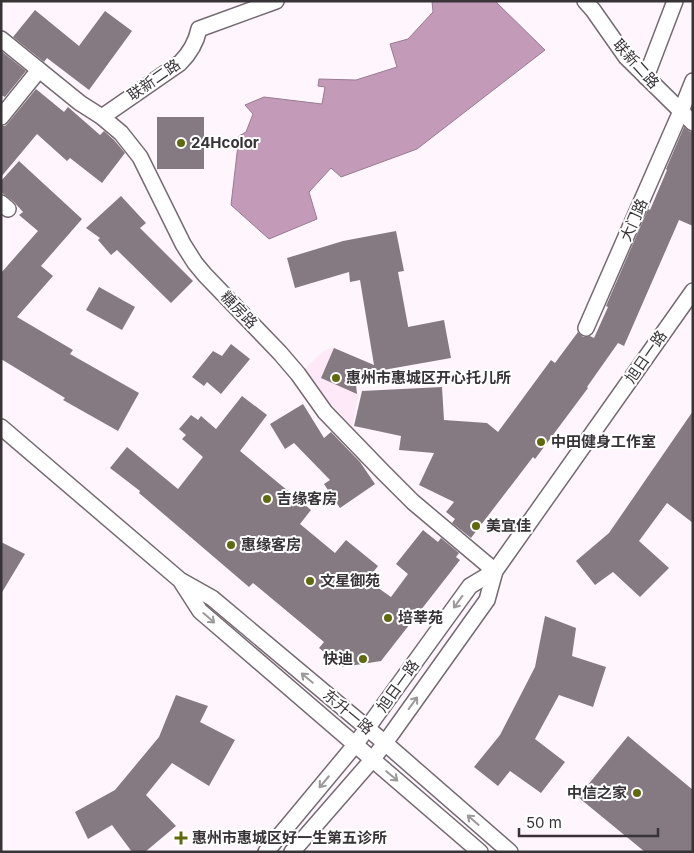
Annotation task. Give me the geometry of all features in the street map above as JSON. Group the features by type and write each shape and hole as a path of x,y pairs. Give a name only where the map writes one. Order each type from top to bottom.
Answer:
{"street":[{"name":"联新二路","path":"102,117 180,63 192,49 199,29 276,1"},
{"name":"联新二路","path":"584,1 593,10 620,50 632,64 693,123"},
{"path":"646,77 675,1"},
{"name":"糖房路","path":"1,39 80,103 102,117 121,133 140,157 183,244 204,275 285,358 325,412 362,451 414,502 495,571"},
{"path":"1,117 39,70"},
{"name":"大门路","path":"586,328 693,81"},
{"name":"旭日一路","path":"292,852 385,743 487,600 495,571 693,291"},
{"name":"东升一路","path":"1,426 180,580 212,598 385,743 510,852"},
{"name":"旭日一路","path":"266,852 355,744 470,586 495,571"},
{"name":"东升一路","path":"180,580 200,611 480,852"}],"shaded area":[{"path":"432,1 495,1 545,50 417,149 341,177 331,168 309,192 317,219 269,239 231,205 239,136 246,132 253,114 245,105 264,97 322,104 325,87 318,86 319,79 356,80 397,67 390,44 408,39 433,12"},
{"name":"惠州市惠城区开心托儿所","path":"332,347 368,363 355,392 359,394 352,426 314,386 305,369 322,352"}],"building":[{"path":"35,10 79,46 105,11 132,31 89,90 47,58 44,62 13,37"},
{"path":"1,51 26,71 5,97 1,95"},
{"path":"36,89 64,112 68,107 100,135 104,131 125,153 102,183 70,158 67,161 37,134 1,177 1,126 5,126 8,123"},
{"name":"24Hcolor","path":"157,117 204,117 204,169 157,169"},
{"path":"684,127 693,132 693,226 679,220 624,346 618,343 588,388 535,459 533,457 471,538 452,523 455,519 446,512 454,502 419,485 434,453 399,450 401,436 354,426 362,391 442,387 444,420 487,423 498,432 551,360 555,363 578,332 583,337 590,336 594,338 608,307 606,306 648,209 650,210"},
{"path":"19,161 82,219 41,266 53,276 17,317 73,350 70,354 139,393 118,431 63,400 65,398 1,359 1,273 38,231 19,215 23,212 1,192 1,181"},
{"path":"121,196 146,223 140,228 193,281 171,303 117,250 111,255 98,240 100,238 86,228"},
{"path":"396,231 404,271 398,272 408,327 444,320 451,358 355,375 357,394 321,378 334,348 374,365 360,280 350,282 349,272 295,288 287,258 343,241"},
{"path":"99,287 135,307 122,330 86,310"},
{"path":"231,344 250,359 221,394 207,382 204,386 192,377 213,351 222,356"},
{"path":"242,396 267,415 240,451 311,510 300,524 335,553 346,540 378,566 367,580 391,597 408,574 396,564 423,530 438,542 441,538 459,553 456,557 460,560 381,661 343,667 319,648 324,642 253,583 249,587 139,493 140,491 110,468 127,447 178,489 203,457 182,439 186,435 179,429 191,415 198,420 201,416 216,429"},
{"path":"303,404 324,438 331,432 360,462 375,484 340,508 324,484 330,480 294,443 285,449 270,424"},
{"path":"693,411 693,523 667,503 639,541 669,568 640,597 613,572 595,585 576,561 609,533"},
{"path":"1,542 25,554 1,594"},
{"path":"545,616 576,628 572,656 606,667 593,707 559,695 535,739 565,762 541,793 510,771 498,786 474,767 500,735 535,667"},
{"path":"176,695 208,706 200,722 235,740 209,786 172,763 146,795 176,826 145,852 132,852 112,825 88,839 75,812 115,790 159,737"},
{"name":"中信之家","path":"628,736 693,790 693,852 645,852 578,797"}],"place":[{"name":"24Hcolor","path":"181,143"},
{"name":"惠州市惠城区开心托儿所","path":"336,378"},
{"name":"中田健身工作室","path":"541,442"},
{"name":"吉缘客房","path":"267,499"},
{"name":"美宜佳","path":"476,526"},
{"name":"惠缘客房","path":"231,545"},
{"name":"文星御苑","path":"310,581"},
{"name":"培莘苑","path":"388,618"},
{"name":"快迪","path":"363,659"},
{"name":"中信之家","path":"637,793"},
{"name":"惠州市惠城区好一生第五诊所","path":"181,838"}]}
